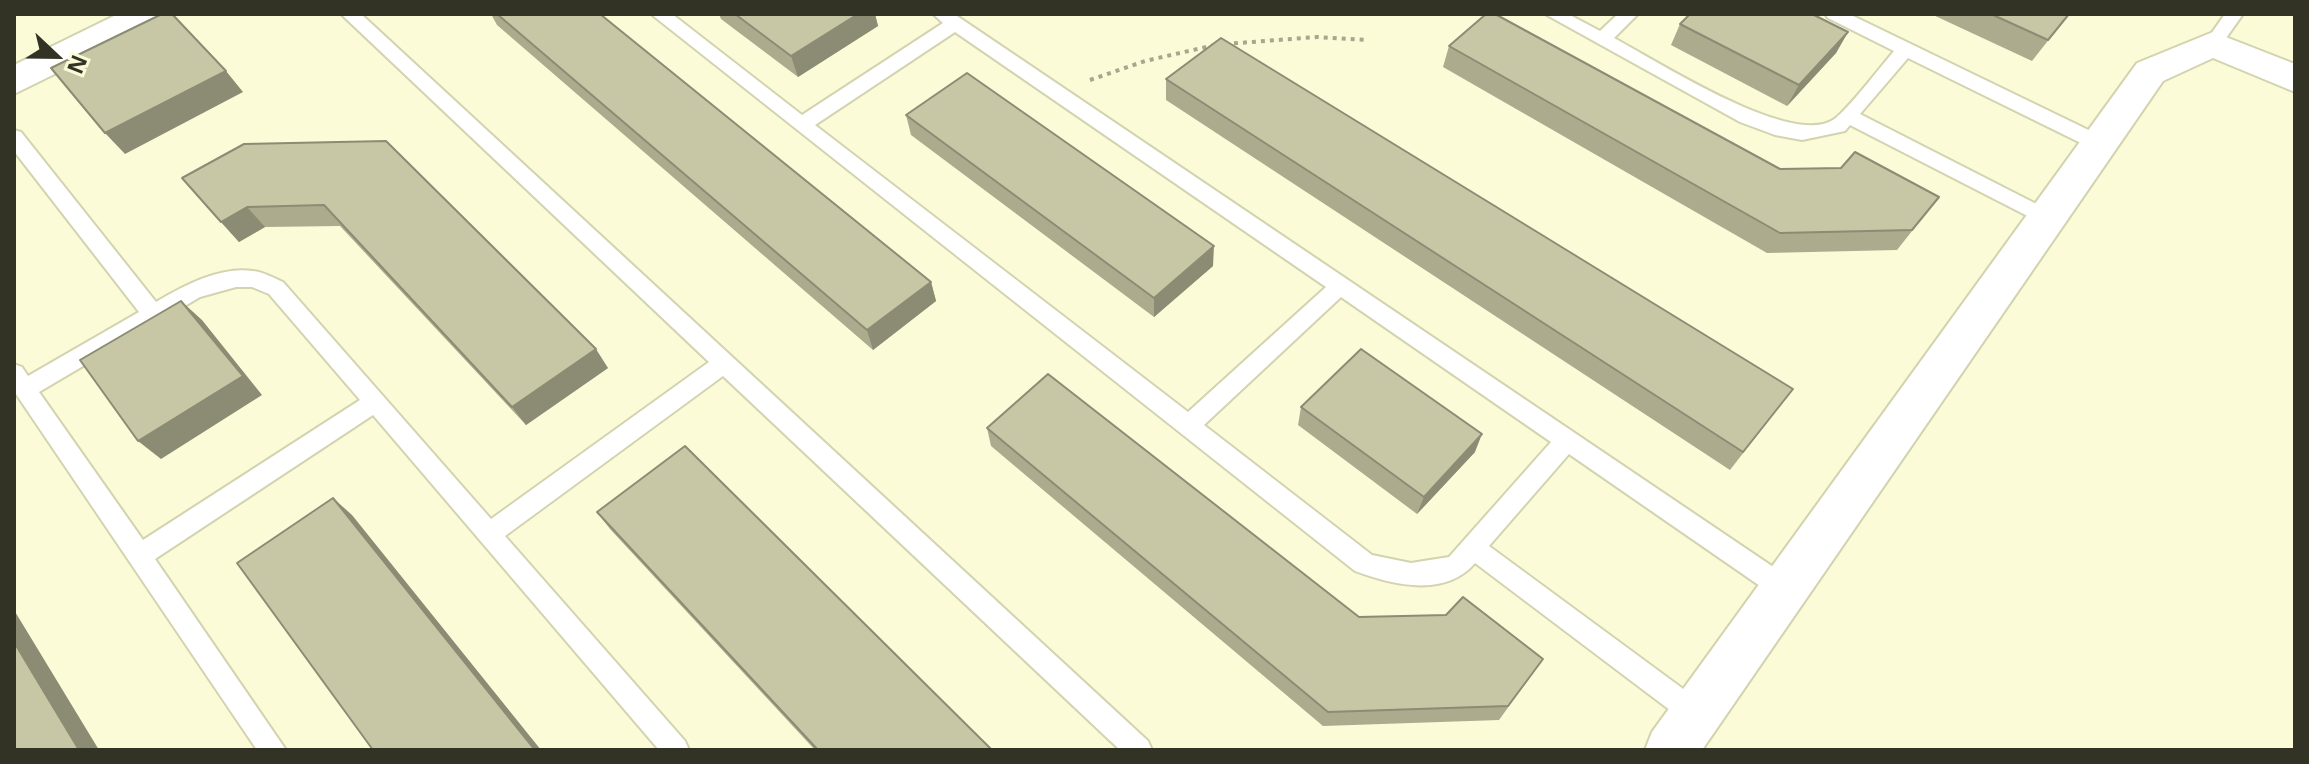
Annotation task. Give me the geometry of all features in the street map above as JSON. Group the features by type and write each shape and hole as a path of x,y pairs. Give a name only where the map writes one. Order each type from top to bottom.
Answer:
{"street":[{"path":"14,81 147,14"},
{"path":"1671,750 2150,72 2223,29 2295,79"}],"lane":[{"path":"350,14 1139,750"},
{"path":"660,14 1364,563 1385,571 1427,575 1458,565 1567,440"},
{"path":"1554,14 1764,125 1782,130 1815,132 1838,126 1906,49"},
{"path":"1602,40 1629,14"},
{"path":"1834,14 2100,144"},
{"path":"801,125 949,19 1785,589"},
{"path":"1848,116 2047,218"},
{"path":"14,137 153,314"},
{"path":"273,750 19,381 194,290 219,281 253,279 276,288 676,750"},
{"path":"1187,427 1340,286"},
{"path":"489,534 724,363"},
{"path":"139,556 375,402"},
{"path":"1473,548 1696,714"}],"path":[{"path":"1058,93 1145,61 1198,48 1265,39 1367,40"}],"building":[{"path":"162,14 172,14 226,71 105,133 51,68"},
{"path":"497,14 600,14 931,282 867,330"},
{"path":"735,14 858,14 791,56"},
{"path":"1486,14 1495,14 1780,169 1841,168 1855,152 1939,197 1912,230 1780,233 1449,46"},
{"path":"1690,14 1812,14 1848,32 1799,85 1680,24"},
{"path":"1991,14 2069,14 2048,40"},
{"path":"1221,38 1793,389 1743,452 1166,79"},
{"path":"967,73 1214,246 1154,298 906,115"},
{"path":"386,141 596,349 512,407 324,205 247,207 221,222 182,178 244,144"},
{"path":"181,301 243,376 138,441 80,360"},
{"path":"1361,349 1482,434 1424,497 1301,407"},
{"path":"1048,374 1359,617 1446,615 1463,597 1543,659 1508,706 1328,712 987,428"},
{"path":"685,446 992,750 818,750 597,512"},
{"path":"333,498 535,750 373,750 237,563"},
{"path":"14,642 79,750 14,750"}]}
